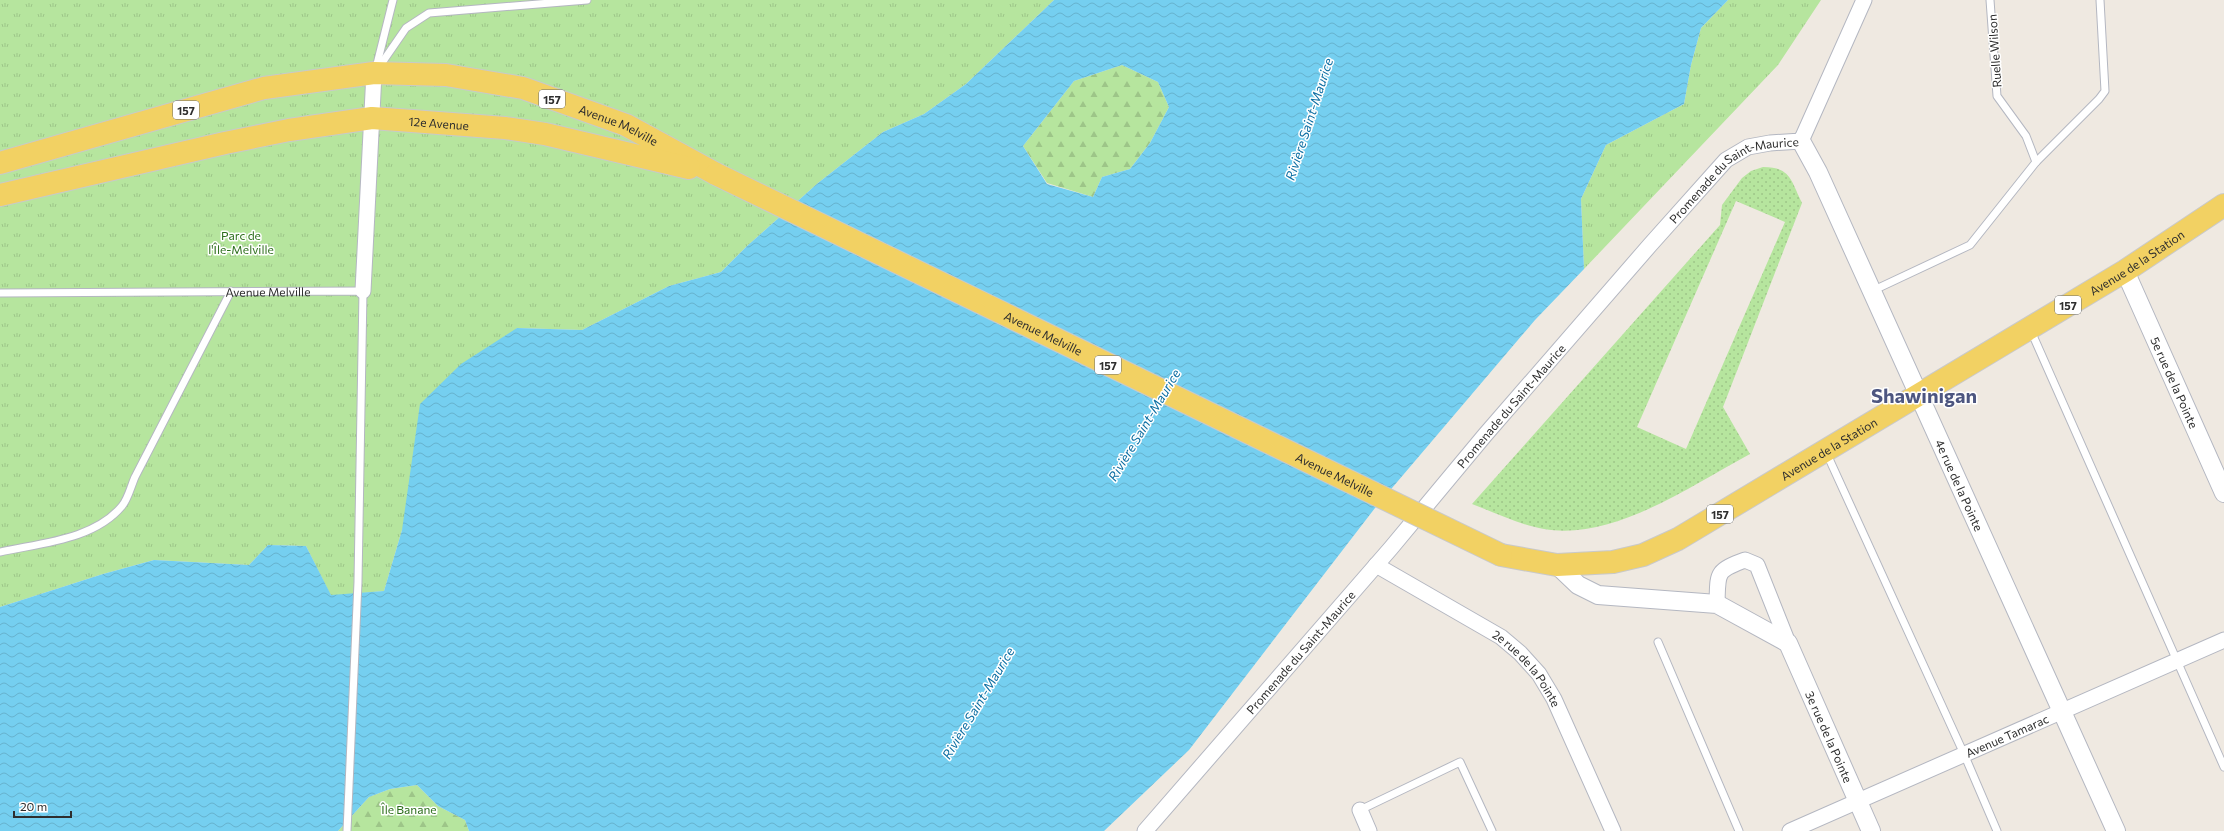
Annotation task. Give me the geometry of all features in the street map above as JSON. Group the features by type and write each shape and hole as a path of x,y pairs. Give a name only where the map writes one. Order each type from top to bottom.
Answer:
{"main road":[{"name":"Avenue Melville","path":"0,163 264,88 374,74 446,75 523,88 626,125 716,174 1501,555"},
{"name":"12e Avenue","path":"372,118 505,128"},
{"name":"157","path":"0,195 225,143 289,130 372,118"},
{"name":"Avenue Melville","path":"505,128 545,134 716,174"},
{"name":"Avenue de la Station","path":"1501,555 1557,565 1613,562 1643,555 1678,539 2030,329 2125,271 2221,208"}],"street":[{"name":"Promenade du Saint-Maurice","path":"1145,831 1376,565 1638,259 1726,160 1748,147 1770,142 1801,141 1864,0"},
{"path":"363,290 374,74"},
{"name":"4e rue de la Pointe","path":"1801,141 1818,172 1870,292 1919,396 2116,831"},
{"name":"5e rue de la Pointe","path":"2125,271 2224,493"},
{"name":"3e rue de la Pointe","path":"1717,604 1718,577 1726,567 1746,560 1757,565 1788,643 1871,831"},
{"name":"2e rue de la Pointe","path":"1376,565 1501,637 1520,654 1538,674 1554,699 1613,831"},
{"path":"1557,565 1578,585 1598,595 1717,604 1788,643"},
{"name":"Avenue Tamarac","path":"1790,831 2224,640"},
{"path":"1360,810 1370,831"}],"lane":[{"path":"374,74 393,0"},
{"path":"519,0 532,5"},
{"path":"374,74 406,28 429,13 587,0"},
{"name":"Ruelle Wilson","path":"1990,0 1997,96 2026,136 2036,162"},
{"path":"1870,292 1970,245 2036,162 2105,91 2100,0"},
{"path":"347,831 358,582 363,290"},
{"name":"Avenue Melville","path":"0,293 363,290"},
{"path":"0,552 71,538 104,522 123,505 135,478 231,291"},
{"path":"2030,329 2224,766"},
{"path":"1825,450 1964,754 1997,831"},
{"path":"1658,642 1739,831"},
{"path":"1360,810 1460,762 1492,831"}],"green space":[{"name":"Parc de l'Île-Melville","path":"0,0 1054,0 966,84 924,114 883,132 818,183 747,246 721,272 669,286 582,330 517,328 402,530 384,591 331,596 306,546 268,545 249,565 154,560 103,574 0,607"},
{"path":"1728,0 1821,0 1778,65 1584,269 1581,199 1606,145 1684,104 1691,65 1701,28"},
{"path":"1122,65 1158,82 1169,107 1150,143 1130,169 1102,177 1093,197 1047,183 1023,146 1074,81"},
{"path":"1763,167 1772,168 1785,173 1792,182 1802,203 1723,407 1750,454 1652,508 1625,519 1598,527 1571,530 1544,529 1517,522 1472,504 1720,225 1722,205 1742,178 1751,171","holes":["1736,201 1785,222 1686,449 1637,427"]},
{"name":"Île Banane","path":"417,785 438,806 465,820 469,831 338,831 369,797 390,789"}],"water":[{"name":"Rivière Saint-Maurice","path":"1054,0 1728,0 1701,28 1691,65 1684,104 1606,145 1581,199 1584,269 1535,320 1375,508 1189,750 1104,831 469,831 465,820 438,806 417,785 390,789 369,797 338,831 0,831 0,607 103,574 154,560 249,565 268,545 306,546 331,595 384,591 402,530 420,404 461,364 517,328 582,330 669,286 721,272 747,246 818,183 883,132 924,114 966,84","holes":["1122,65 1158,82 1169,107 1150,143 1130,169 1102,177 1093,197 1047,184 1023,146 1074,81"]}],"district":[{"name":"Shawinigan","path":"1924,395"}]}
